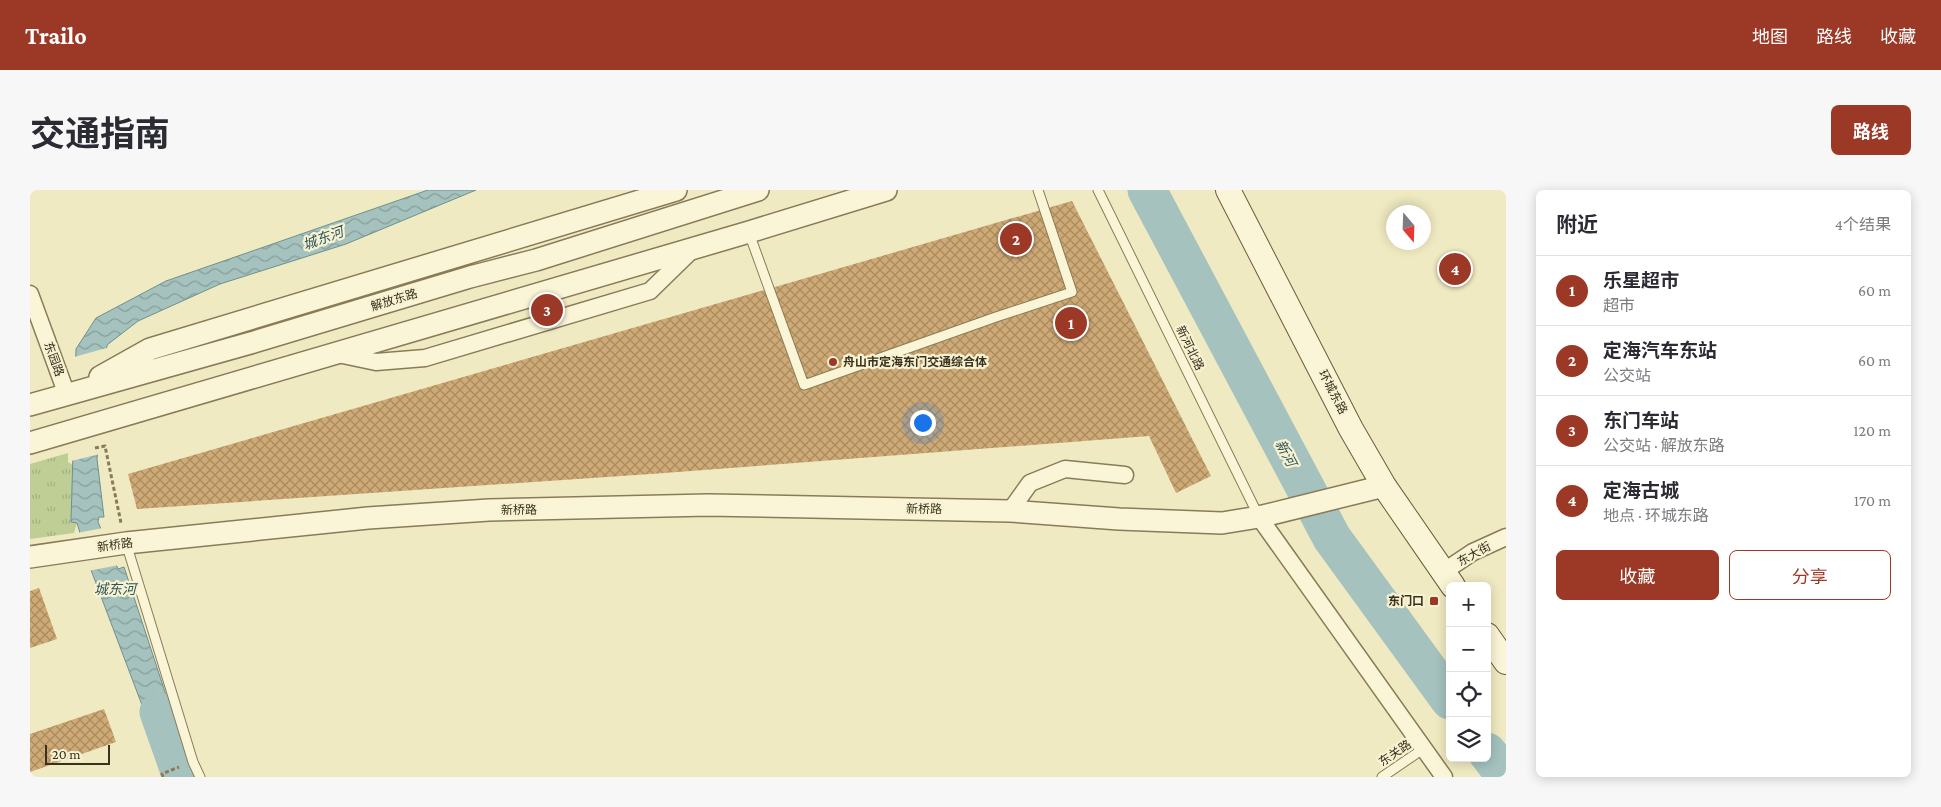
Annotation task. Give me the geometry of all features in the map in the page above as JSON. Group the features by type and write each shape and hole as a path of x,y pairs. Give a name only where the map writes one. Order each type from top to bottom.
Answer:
{"main road":[{"name":"环城东路","path":"1228,190 1351,429 1384,486 1448,579"},
{"path":"1491,641 1506,662"}],"street":[{"path":"67,395 150,349 676,190"},
{"name":"解放东路","path":"30,405 264,339 470,277 536,260 758,190"},
{"path":"30,443 886,190"},
{"path":"684,214 695,247"},
{"path":"336,353 376,362 425,358 650,291 695,247"},
{"name":"东园路","path":"30,294 67,395"},
{"path":"1010,511 1030,483 1065,469 1125,475"},
{"name":"新桥路","path":"30,558 119,544 368,518 489,510 708,505 1010,511 1118,519 1222,523 1259,517 1384,486"},
{"path":"1259,517 1444,777"},
{"name":"东大街","path":"1448,579 1473,552 1506,537"}],"lane":[{"path":"749,232 804,385 986,320 1072,292 1038,190"},
{"name":"新河北路","path":"1098,190 1259,517"},
{"path":"119,544 190,753 200,777"},
{"name":"东关路","path":"1382,777 1423,749"}],"path":[{"path":"92,449 105,446 119,544"}],"green space":[{"path":"68,453 68,462 73,465 71,522 77,523 74,533 30,539 30,464"}],"water":[{"name":"城东河","path":"428,190 476,190 346,244 220,284 138,321 107,345 97,459 104,517 99,517 98,522 118,569 124,567 187,759 165,766 91,570 77,523 71,522 76,349 96,318 166,281"}],"pier":[{"path":"110,347 100,454 71,461 74,357"},
{"path":"103,528 119,565 88,571 77,533"}],"building":[{"name":"舟山市定海东门交通综合体","path":"1072,201 1211,476 1176,493 1149,436 651,474 137,509 128,474"},
{"path":"39,588 57,639 30,648 30,591"},
{"path":"104,709 116,742 30,772 30,734"}],"waterway":[{"name":"新河","path":"1147,190 1332,538 1446,695"},
{"name":"城东河","path":"159,712 182,777"},
{"name":"新河","path":"1491,757 1506,777"}],"place":[{"name":"定海汽车东站","path":"1016,239"},
{"name":"定海古城","path":"1455,269"},
{"name":"东门车站","path":"547,310"},
{"name":"乐星超市","path":"1071,323"},
{"name":"舟山市定海东门交通综合体","path":"833,362"},
{"name":"东门口","path":"1434,601"}]}
